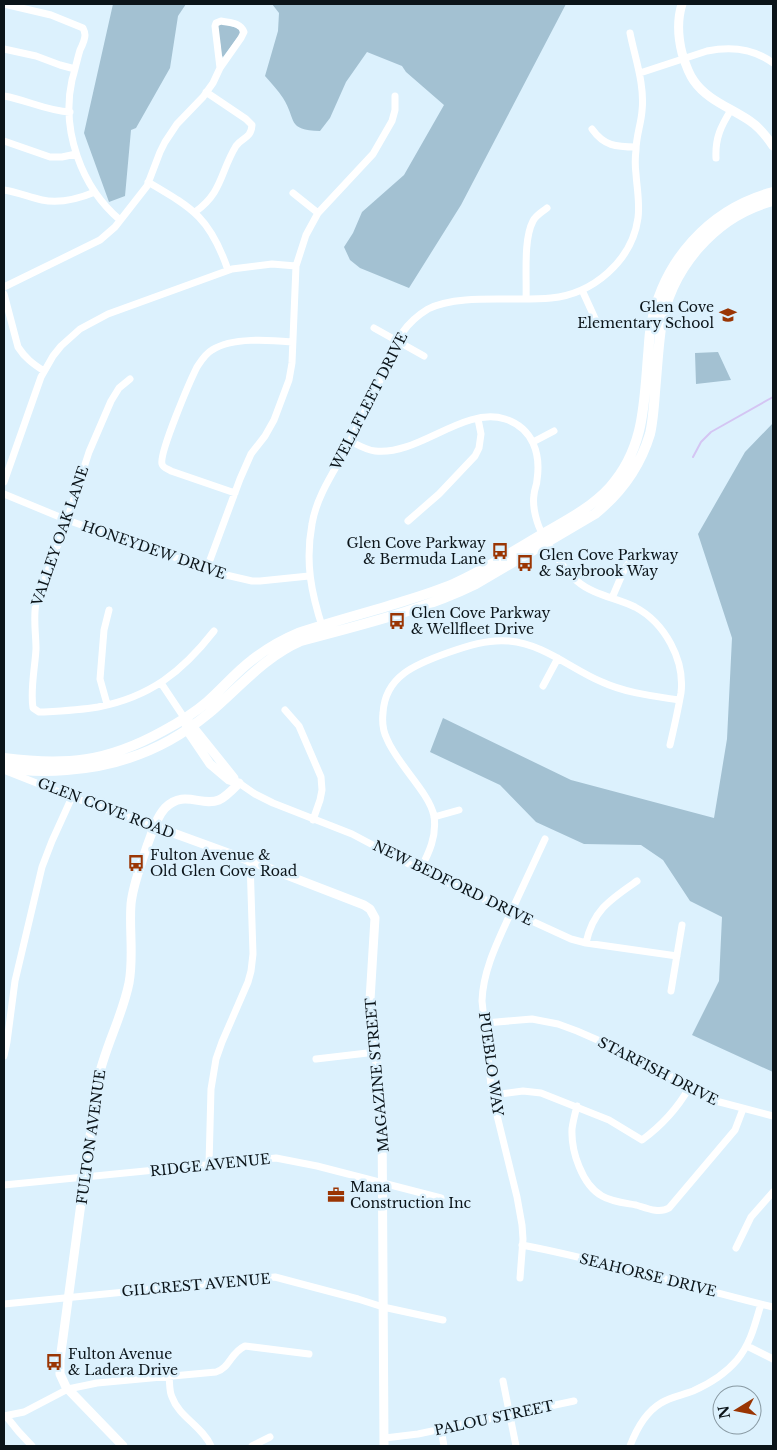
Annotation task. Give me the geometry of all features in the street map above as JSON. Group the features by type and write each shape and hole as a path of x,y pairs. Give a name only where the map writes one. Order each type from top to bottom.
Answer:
{"main road":[{"path":"4,771 73,769 97,766 128,759 157,746 188,725 208,701 251,660 271,646 298,632 323,630 392,615 447,598 476,584 583,510 601,496 613,483 635,448 641,428 651,327 661,289 673,266 684,249 711,223 741,203 773,192"},
{"path":"545,538 594,514 605,506 633,473 650,433 663,317 670,294 690,258 707,238 738,215 755,206 773,200"},
{"path":"4,758 49,762 99,757 124,750 188,725"}],"street":[{"path":"4,4 38,11 83,28 85,36 70,90 70,122 76,154 83,172 95,192 120,220"},
{"path":"682,4 678,33 689,73 700,88 716,102 751,122 773,146"},
{"path":"4,287 100,240 120,220 147,186 165,142 213,83 220,68 241,38 244,32 238,24 221,21 215,26 220,68"},
{"name":"WELLFLEET DRIVE","path":"323,630 314,602 309,576 312,524 315,512 325,487 350,441 401,335 413,320 438,305 459,301 552,298 582,290 599,280 615,265 629,245 638,219 636,147 643,96 640,73 630,33"},
{"path":"640,73 707,50 733,48 761,55 773,63"},
{"path":"4,49 36,56 75,69"},
{"path":"195,212 212,198 238,143 250,135 252,131 252,125 246,119 206,92"},
{"path":"4,96 61,112 70,112"},
{"path":"208,568 235,493 252,454 265,436 283,399 289,380 296,266 306,235 318,213 373,154 392,121 395,110 395,96"},
{"path":"716,158 718,136 731,110"},
{"path":"592,129 599,139 612,145 636,147"},
{"path":"4,141 50,157 76,154"},
{"path":"148,182 178,199 195,212 206,224 216,239 228,270"},
{"path":"4,190 51,201 81,198 95,192"},
{"path":"293,193 318,213"},
{"path":"526,299 527,242 533,220 547,208"},
{"path":"4,482 44,371 61,346 80,329 108,314 228,270 272,264 296,266"},
{"path":"582,290 598,325"},
{"path":"4,294 18,347 28,360 44,371"},
{"path":"374,328 424,356"},
{"path":"235,493 164,467 162,460 168,440 197,367 212,350 234,342 262,340 292,342"},
{"name":"VALLEY OAK LANE","path":"130,379 119,388 111,402 89,452 67,520 36,603 34,615 36,649 33,708 44,712 98,707 130,698 161,683 175,673 214,631"},
{"path":"350,441 374,451 403,448 451,428 487,417 505,419 523,430 535,446 539,464 534,508 545,538 561,564 578,583 644,613 665,633 671,644 679,664 681,692 670,745"},
{"path":"408,521 439,494 475,456 479,448 481,434 478,419"},
{"path":"533,442 554,430"},
{"name":"HONEYDEW DRIVE","path":"4,494 67,520 226,575 252,581 309,576"},
{"path":"612,598 624,570 634,555"},
{"path":"107,704 100,679 104,630 109,610"},
{"path":"420,870 432,847 434,816 425,797 393,752 383,728 383,708 387,692 398,677 413,666 464,647 485,642 504,641 522,643 543,650 592,678 609,685 625,690 679,700"},
{"path":"543,686 558,658"},
{"name":"NEW BEDFORD DRIVE","path":"161,683 210,764 229,780 239,783 272,803 352,834 420,870 571,939 586,943 677,956"},
{"path":"285,710 299,726 321,777 322,790 313,820"},
{"name":"GLEN COVE ROAD","path":"4,771 364,905 374,915"},
{"name":"FULTON AVENUE","path":"122,1446 68,1389 62,1381 60,1368 100,1068 124,1004 130,981 132,894 154,826 166,807 175,801 180,799 213,801 220,799 239,783"},
{"path":"4,1056 15,981 42,867 72,797"},
{"path":"434,816 459,810"},
{"name":"PUEBLO WAY","path":"520,1278 522,1225 492,1095 482,1001 485,977 495,949 545,839"},
{"path":"209,1166 211,1089 216,1059 251,971 253,954 250,861"},
{"path":"586,943 591,924 597,914 616,896 637,881"},
{"name":"MAGAZINE STREET","path":"374,915 370,995 382,1111 385,1442"},
{"path":"671,991 682,925"},
{"name":"STARFISH DRIVE","path":"485,1023 532,1019 558,1024 586,1034 648,1062 712,1100 773,1116"},
{"path":"316,1059 376,1052"},
{"path":"492,1095 522,1091 541,1093 578,1106 609,1120 642,1140 654,1132 680,1103 689,1088"},
{"path":"578,1106 572,1129 572,1138 578,1162 590,1186 597,1193 609,1199 660,1211 669,1208 726,1143 735,1130 743,1109"},
{"name":"RIDGE AVENUE","path":"4,1186 268,1159 286,1159 441,1198"},
{"path":"736,1248 751,1217 773,1192"},
{"name":"SEAHORSE DRIVE","path":"522,1245 773,1307"},
{"name":"GILCREST AVENUE","path":"4,1304 274,1277 358,1299 383,1308 443,1320"},
{"path":"630,1446 646,1418 657,1406 707,1384 731,1366 747,1346 752,1336 761,1304"},
{"path":"32,1446 5,1416 24,1412 68,1389 97,1383 220,1371 239,1349 245,1346 309,1354"},
{"path":"747,1346 773,1359"},
{"path":"169,1377 171,1395 176,1406 207,1437 211,1446"},
{"path":"503,1381 516,1446"},
{"name":"PALOU STREET","path":"385,1442 574,1401"},
{"path":"441,1429 444,1446"},
{"path":"252,1446 270,1437"}],"shaded area":[{"path":"113,4 186,4 178,16 170,68 136,128 131,130 125,196 109,202 84,133"},
{"path":"272,4 566,4 461,205 409,288 360,268 350,260 344,247 353,233 362,212 404,175 444,105 406,72 402,66 367,52 346,82 330,118 320,131 302,129 294,122 283,98 265,76 278,31 279,13"},
{"path":"223,23 239,29 240,34 223,57 221,55 218,25"},
{"path":"718,352 731,380 696,384 695,353"},
{"path":"773,423 773,1072 692,1035 719,981 722,917 690,901 663,860 641,845 584,844 536,822 500,785 430,752 443,718 571,780 714,818 727,739 732,638 698,534 745,452"}],"waterway":[{"path":"693,457 701,442 711,432 773,397"}],"place":[{"name":"Glen Cove Elementary School","path":"728,315"},
{"name":"Glen Cove Parkway & Bermuda Lane","path":"500,551"},
{"name":"Glen Cove Parkway & Saybrook Way","path":"525,563"},
{"name":"Glen Cove Parkway & Wellfleet Drive","path":"397,621"},
{"name":"Fulton Avenue & Old Glen Cove Road","path":"136,863"},
{"name":"Mana Construction Inc","path":"336,1195"},
{"name":"Fulton Avenue & Ladera Drive","path":"54,1362"}]}
